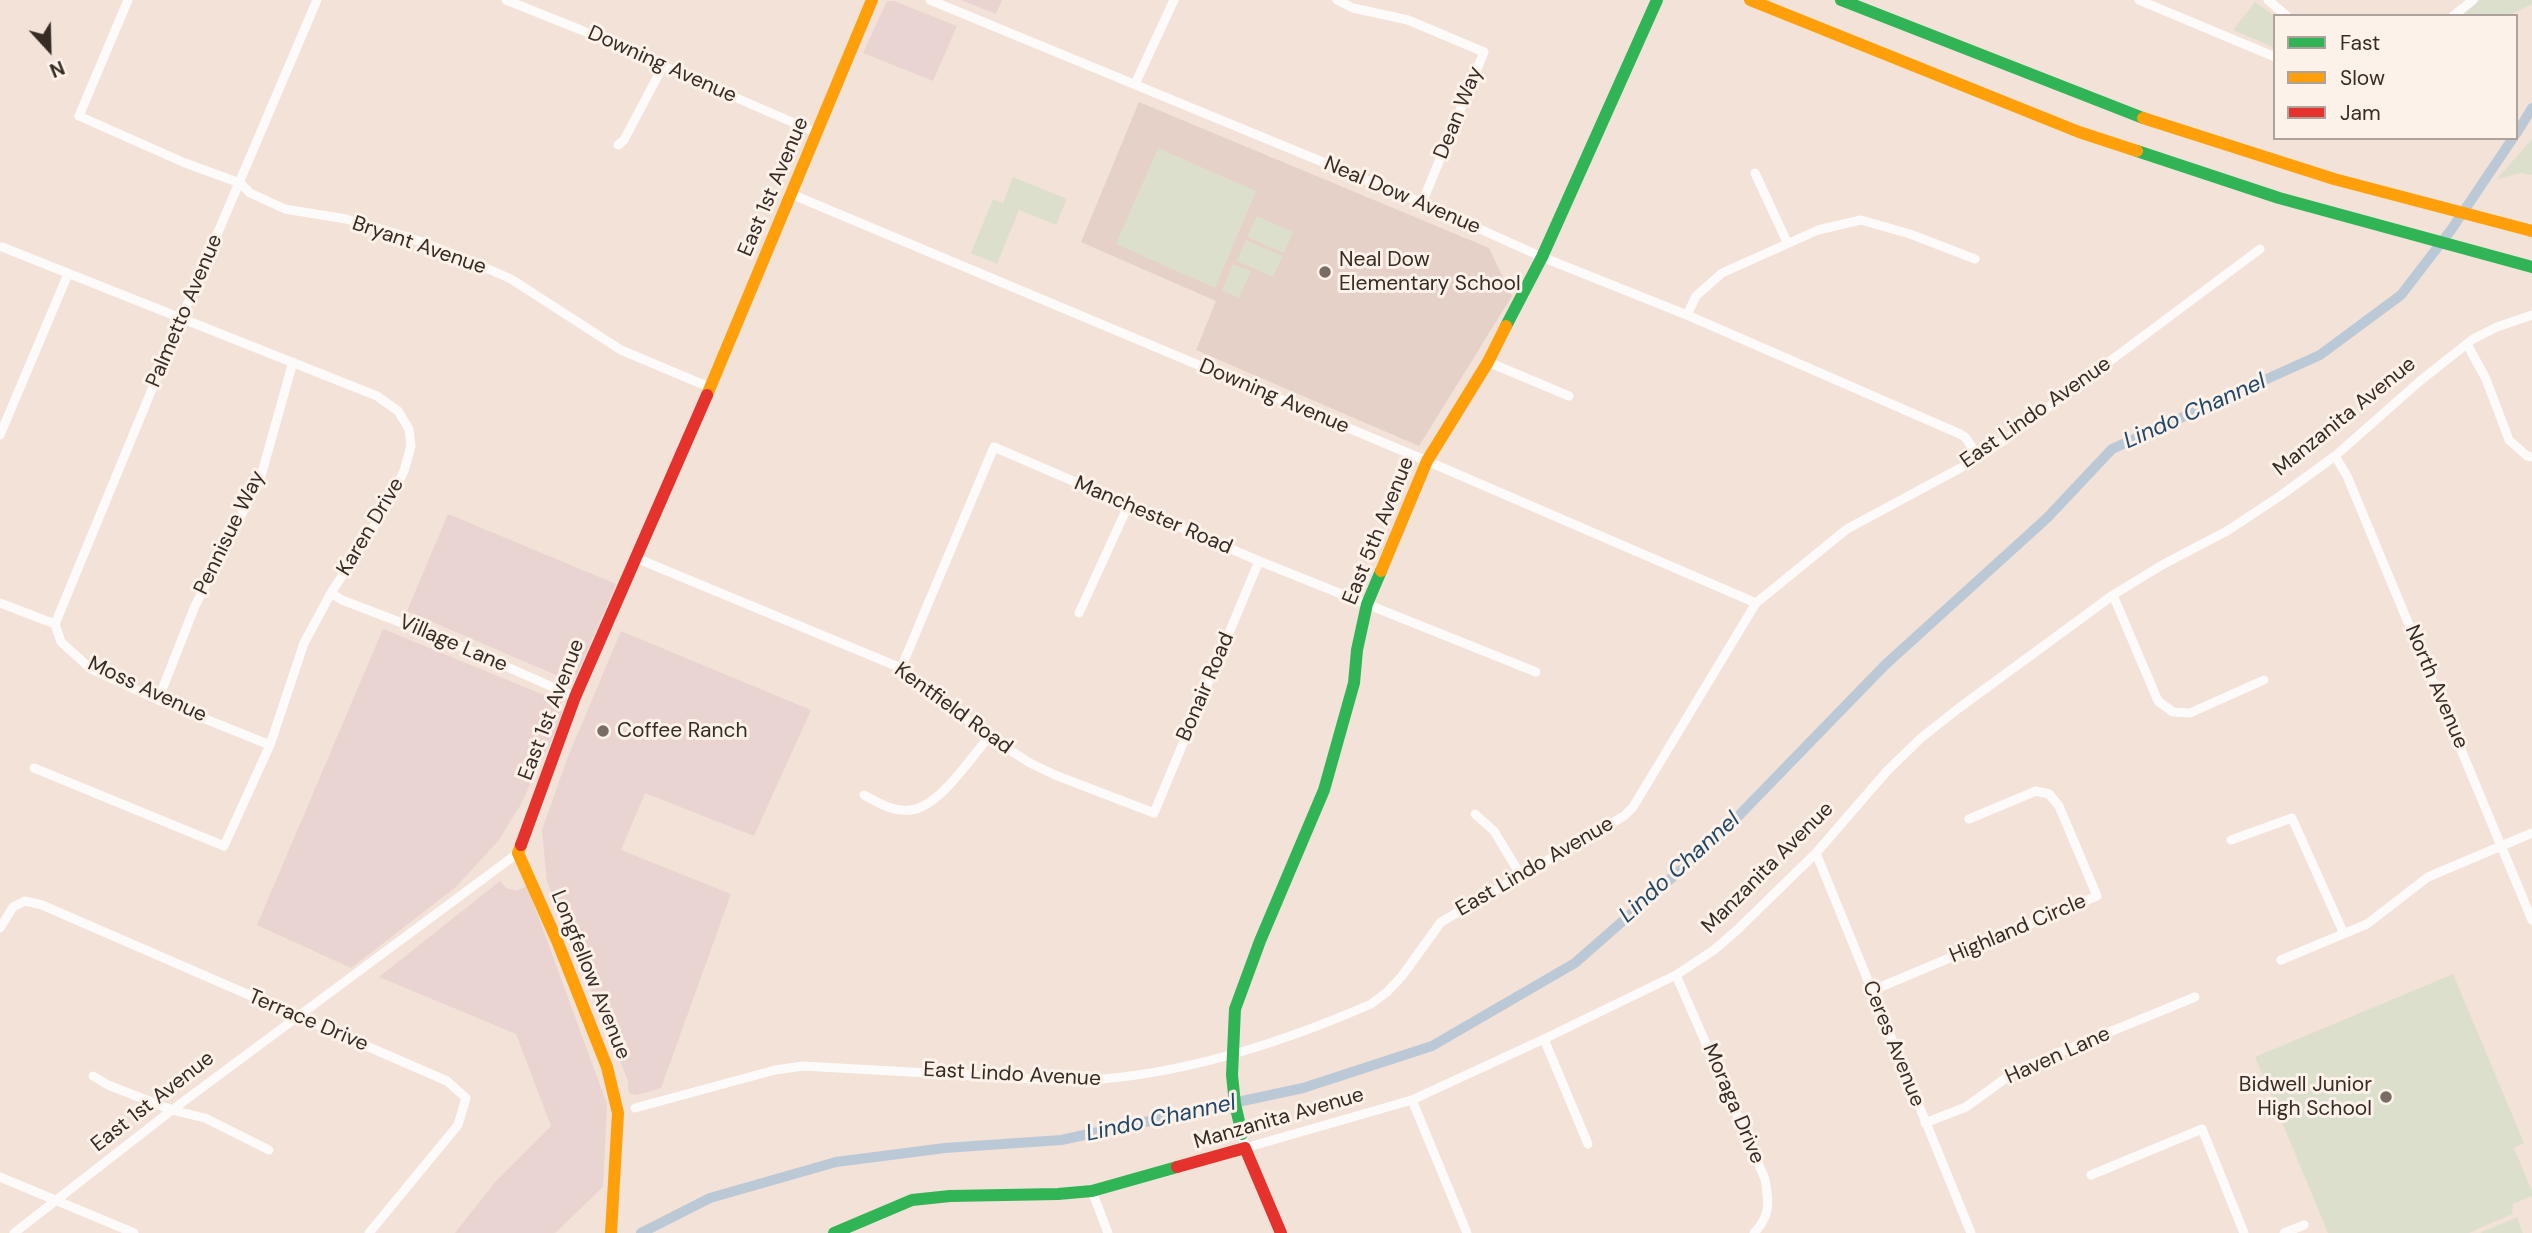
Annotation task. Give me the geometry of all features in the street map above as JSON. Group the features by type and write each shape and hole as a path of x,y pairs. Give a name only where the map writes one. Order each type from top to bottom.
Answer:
{"main road":[{"name":"East 1st Avenue","path":"518,853 575,697 872,0"},
{"name":"East 5th Avenue","path":"1242,1134 1232,1075 1235,1009 1244,980 1324,790 1354,683 1357,650 1367,604 1427,461 1488,362 1542,257 1657,0"},
{"path":"1750,0 2079,132 2267,194 2532,267"},
{"path":"1840,0 2096,102 2217,144 2532,232"},
{"name":"Longfellow Avenue","path":"518,853 558,943 607,1067 618,1113 611,1233"},
{"path":"1245,1148 1281,1233"},
{"name":"Manzanita Avenue","path":"834,1233 912,1200 950,1196 1058,1195 1092,1191 1245,1148"}],"street":[{"name":"Bryant Avenue","path":"128,0 79,116 185,163 240,183 250,193 285,209 346,219 408,237 461,257 510,279 621,350 709,387"},
{"name":"Palmetto Avenue","path":"55,624 317,0"},
{"name":"Downing Avenue","path":"506,0 817,133"},
{"name":"Neal Dow Avenue","path":"930,0 1422,203 1542,257 1687,315 1961,434 1979,458"},
{"path":"1135,85 1174,0"},
{"name":"Dean Way","path":"1337,0 1353,8 1408,20 1484,52 1422,203"},
{"path":"2139,0 2273,56"},
{"path":"2268,0 2285,14"},
{"path":"2456,14 2473,0"},
{"path":"618,145 624,141 663,66"},
{"path":"1755,173 1787,242"},
{"name":"Downing Avenue","path":"791,194 1427,461 1756,603"},
{"path":"1687,315 1696,296 1721,273 1818,230 1861,220 1910,234 1975,259"},
{"name":"Karen Drive","path":"2,247 377,396 391,404 405,421 412,439 404,471 385,509 331,593 304,643 270,744 224,846 34,768"},
{"name":"East Lindo Avenue","path":"635,1108 775,1070 803,1066 1070,1081 1111,1080 1231,1055 1371,1004 1402,976 1440,922 1520,874 1615,823 1633,807 1756,603 1847,529 1979,458 2260,249"},
{"path":"1,430 68,274"},
{"name":"Manzanita Avenue","path":"1245,1148 1412,1100 1676,975 1738,930 1816,853 1887,771 1921,738 2113,595 2162,565 2227,531 2335,456 2420,381 2467,344 2497,327 2532,315"},
{"path":"2467,344 2486,379 2509,440 2532,457"},
{"name":"Pennisue Way","path":"158,700 195,606 261,476 293,362"},
{"path":"1488,362 1569,396"},
{"name":"Manchester Road","path":"901,668 994,447 1259,561 1536,673"},
{"name":"North Avenue","path":"2335,456 2347,476 2532,920"},
{"path":"1079,613 1128,506"},
{"name":"Kentfield Road","path":"636,558 901,668 989,737 1030,763 1154,813"},
{"name":"Bonair Road","path":"1154,813 1259,561"},
{"name":"Village Lane","path":"331,593 342,600 444,639 575,697"},
{"path":"2113,595 2158,701 2173,712 2190,713 2264,680"},
{"path":"0,603 55,624"},
{"name":"Moss Avenue","path":"55,624 61,642 91,669 158,700 270,744"},
{"path":"864,795 880,804 902,810 927,805 989,737"},
{"name":"Highland Circle","path":"1871,991 2097,896 2059,806 2049,794 2036,791 1969,819"},
{"path":"1475,814 1494,831 1520,874"},
{"path":"2231,840 2292,817 2344,934"},
{"path":"2281,960 2367,924 2428,877 2532,833"},
{"name":"East 1st Avenue","path":"14,1233 172,1110 518,853"},
{"name":"Ceres Avenue","path":"1816,853 1972,1233"},
{"name":"Terrace Drive","path":"0,928 13,907 24,901 41,905 447,1081 466,1098 458,1125 369,1233"},
{"name":"Moraga Drive","path":"1676,975 1765,1179 1769,1200 1765,1221 1754,1233"},
{"name":"Haven Lane","path":"1925,1123 1966,1107 2018,1070 2195,997"},
{"path":"1544,1039 1588,1144"},
{"path":"93,1076 108,1085 172,1110 205,1118 269,1150"},
{"path":"1412,1100 1467,1233"},
{"path":"2091,1175 2202,1129 2244,1233"},
{"name":"East 5th Avenue","path":"1242,1134 1245,1148"},
{"path":"0,1177 134,1233"},
{"path":"1092,1191 1108,1233"},
{"path":"2284,1233 2304,1225"}],"shaded area":[{"path":"961,0 1002,0 996,14"},
{"path":"887,1 894,1 957,26 933,81 863,53"},
{"name":"Neal Dow Elementary School","path":"1139,102 1489,248 1512,296 1419,446 1196,350 1216,301 1081,242"},
{"path":"448,514 616,584 577,674 565,679 407,611"},
{"path":"383,629 561,702 562,718 520,806 498,841 456,887 351,968 257,925"},
{"path":"621,631 811,710 754,836 645,793 621,850 731,894 661,1088 637,1095 630,1094 628,1081 547,882 542,830 567,759"},
{"path":"500,881 506,888 516,891 527,886 607,1104 603,1187 555,1233 455,1233 496,1181 551,1126 516,1034 379,977"}],"green space":[{"path":"2480,0 2532,0 2532,4 2511,14 2463,14"},
{"path":"2255,2 2273,15 2273,47 2233,30"},
{"path":"2532,139 2532,175 2521,173 2497,179"},
{"path":"1158,148 1256,191 1215,288 1116,244"},
{"path":"1013,177 1067,199 1056,225 1019,210 997,264 971,253 993,199 1003,203"},
{"path":"1257,216 1293,232 1284,253 1247,237"},
{"path":"1246,240 1283,256 1273,277 1237,261"},
{"path":"1233,264 1251,271 1239,298 1222,290"},
{"name":"Bidwell Junior High School","path":"2453,974 2524,1143 2514,1148 2532,1196 2513,1204 2512,1214 2469,1233 2328,1233 2255,1057"},
{"path":"2517,1217 2523,1233 2480,1233"}],"waterway":[{"name":"Lindo Channel","path":"2518,131 2532,108"},
{"name":"Lindo Channel","path":"641,1233 710,1198 836,1162 945,1148 1061,1140 1303,1088 1432,1046 1575,963 1717,838 1885,665 2047,518 2112,449 2320,355 2401,295 2451,230 2512,140"}],"traffic: fast":[{"path":"1506,326 1542,257 1657,0"},
{"path":"1841,0 2143,118"},
{"path":"2137,151 2279,198 2532,267"},
{"path":"1242,1134 1232,1075 1235,1009 1260,941 1324,790 1354,683 1357,650 1367,604 1381,571"},
{"path":"834,1233 912,1200 1092,1191 1177,1167"}],"traffic: slow":[{"path":"707,395 872,0"},
{"path":"1750,0 2079,132 2137,151"},
{"path":"2143,118 2334,179 2532,231"},
{"path":"1381,571 1427,461 1488,362 1506,326"},
{"path":"521,845 518,853 558,943 607,1067 618,1113 611,1233"}],"traffic: jam":[{"path":"521,845 575,697 707,395"},
{"path":"1177,1167 1245,1148 1281,1233"}],"place":[{"name":"Neal Dow Elementary School","path":"1325,272"},
{"name":"Coffee Ranch","path":"603,731"},
{"name":"Bidwell Junior High School","path":"2386,1097"}]}
